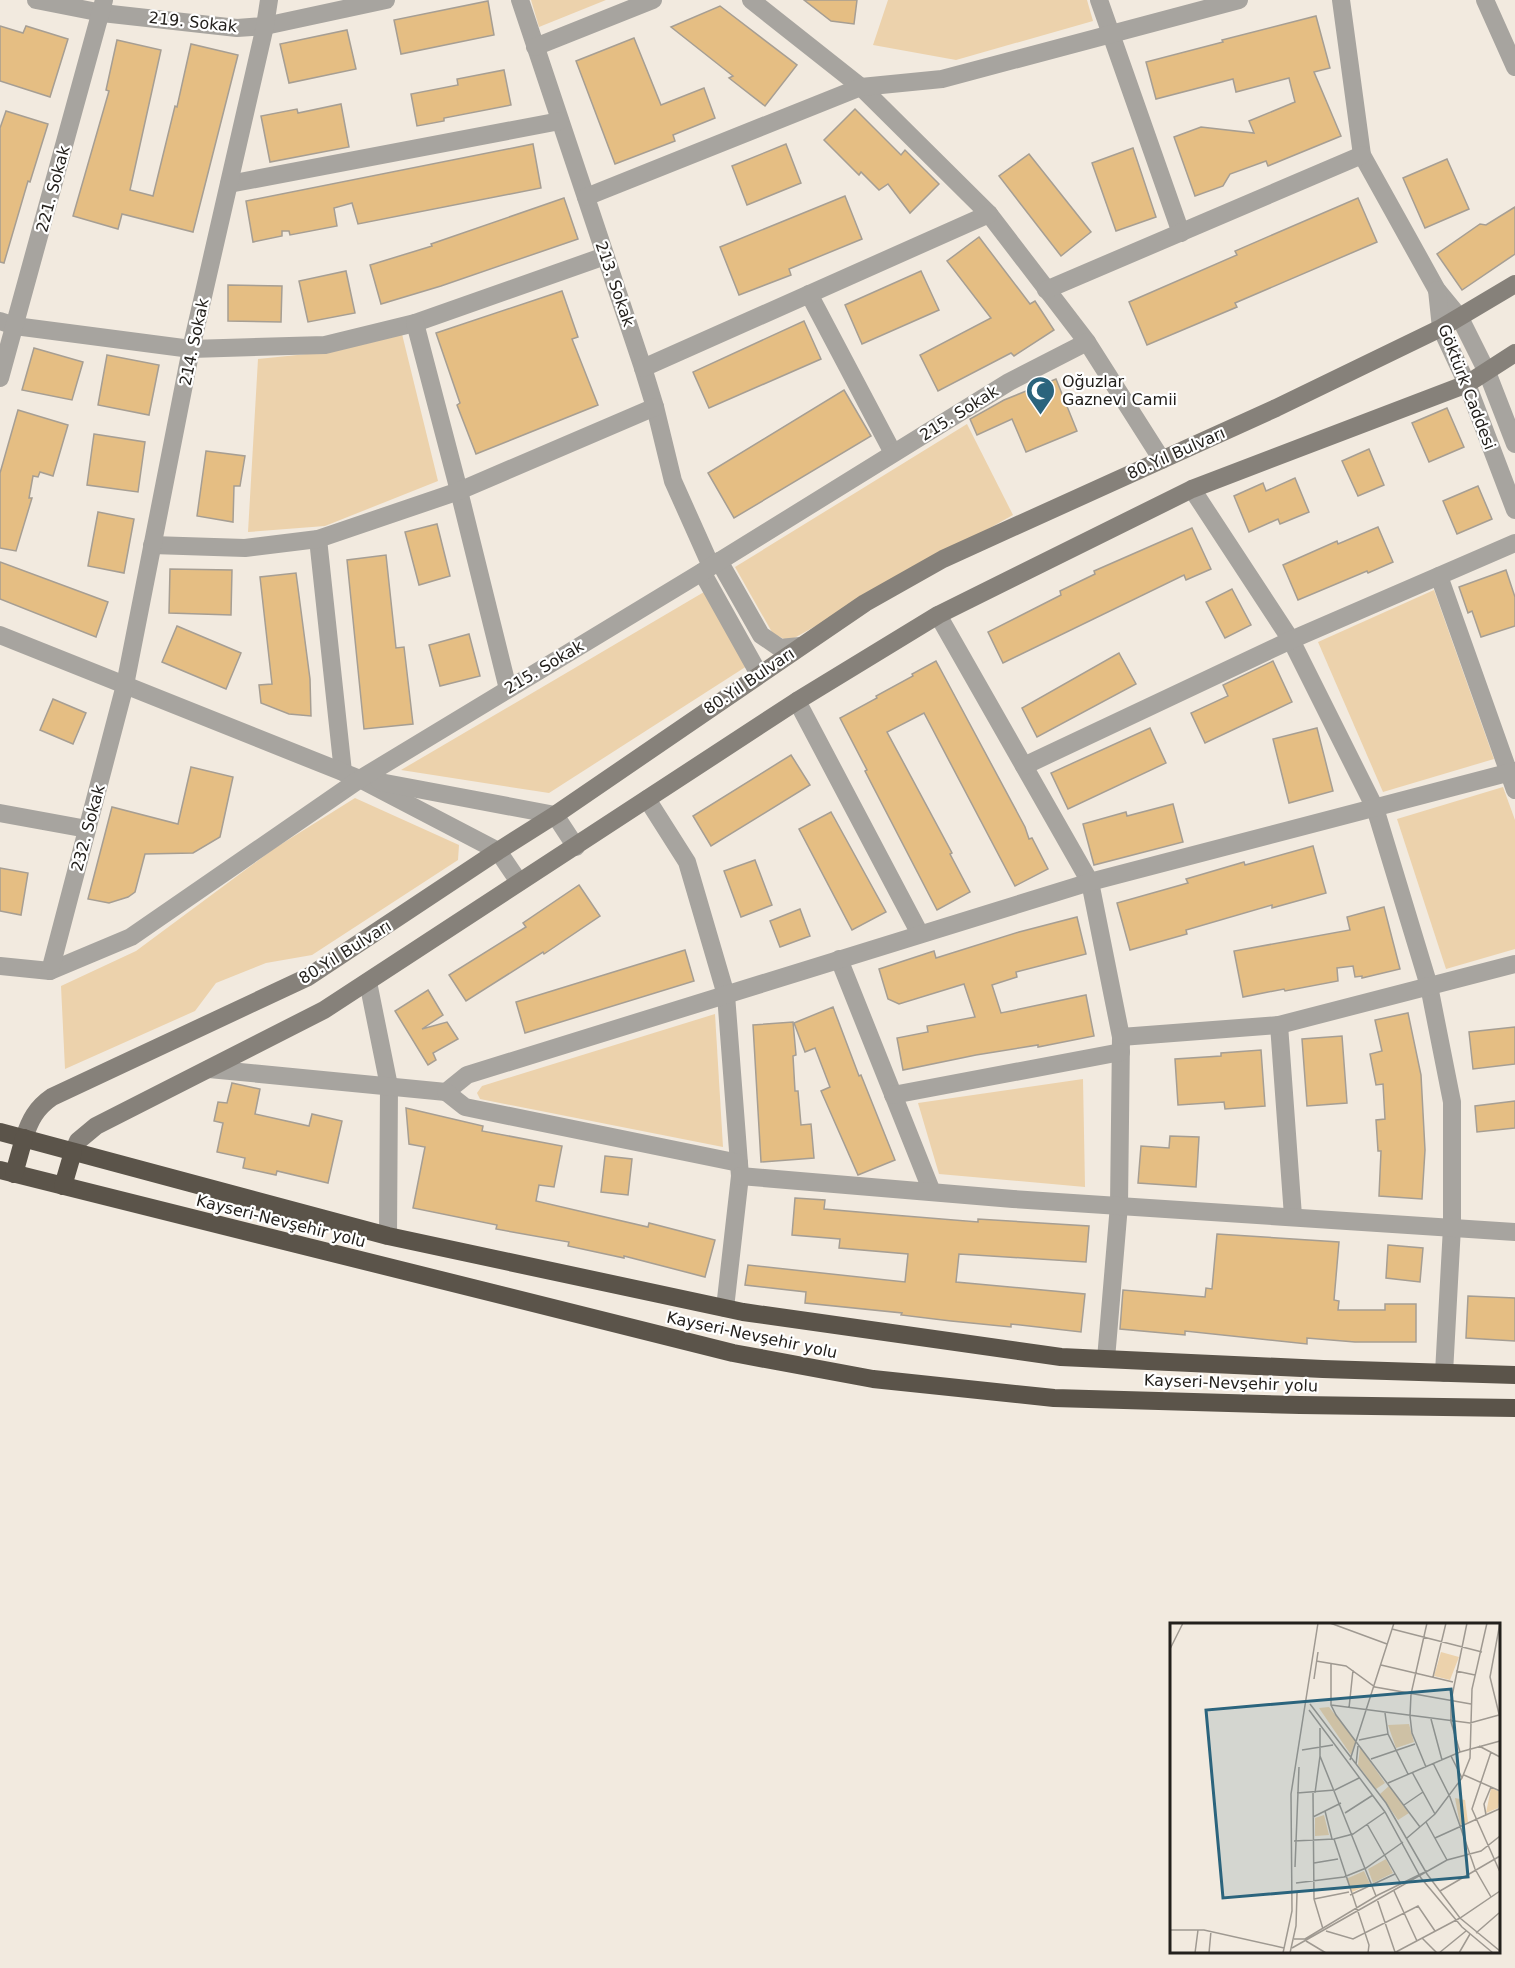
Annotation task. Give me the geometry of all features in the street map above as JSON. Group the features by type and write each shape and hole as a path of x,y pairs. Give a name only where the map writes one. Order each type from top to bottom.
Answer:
{"highway":[{"name":"Kayseri-Nevşehir yolu","path":"0,1132 388,1236 742,1312 1061,1357 1515,1375"},
{"path":"7,1172 24,1138"},
{"path":"63,1186 73,1152"},
{"name":"Kayseri-Nevşehir yolu","path":"7,1172 733,1353 873,1379 1054,1398 1515,1408"}],"street":[{"name":"219. Sokak","path":"36,0 103,6 237,28 265,26 386,0"},
{"name":"214. Sokak","path":"125,685 191,349 269,0"},
{"name":"213. Sokak","path":"520,0 643,368 655,406 673,481 759,674"},
{"path":"535,46 653,0"},
{"path":"751,0 861,87 988,214 1087,342 1162,460"},
{"path":"1099,0 1181,233"},
{"path":"586,197 861,87 942,79 1239,0"},
{"path":"1341,0 1362,155 1437,290"},
{"path":"1485,0 1515,67"},
{"name":"221. Sokak","path":"0,378 8,324 103,6"},
{"path":"229,184 560,121"},
{"path":"1046,290 1362,155"},
{"path":"643,368 988,214"},
{"path":"8,324 191,349 325,345 415,323 605,256"},
{"name":"80.Yıl Bulvarı","path":"24,1138 35,1112 52,1097 308,977 555,815 865,603 943,560 1276,408 1441,328 1515,284"},
{"name":"Göktürk Caddesi","path":"1437,290 1460,318 1487,372 1515,444"},
{"name":"Göktürk Caddesi","path":"1437,290 1441,328 1467,384 1515,510"},
{"path":"809,294 893,453"},
{"path":"415,323 507,689"},
{"name":"215. Sokak","path":"0,966 50,971 131,937 352,775 507,689 1009,382 1087,342"},
{"path":"73,1152 78,1142 96,1126 324,1010 797,701 938,615 1192,489 1467,384 1515,353"},
{"path":"152,545 245,548 318,539 459,491 655,406"},
{"path":"1192,489 1291,640 1376,808 1429,986 1452,1102 1452,1227 1444,1373"},
{"path":"318,539 352,775"},
{"path":"1024,766 1291,640 1515,543"},
{"name":"213. Sokak","path":"711,566 761,635 780,648 800,646"},
{"path":"1439,576 1512,772 1515,790"},
{"path":"938,615 1090,882 1121,1045 1119,1205 1106,1359"},
{"path":"0,635 352,775 498,851 519,882"},
{"name":"232. Sokak","path":"50,971 125,685"},
{"path":"797,701 920,934"},
{"path":"446,1092 467,1075 1090,882 1512,772"},
{"path":"352,775 555,815 576,847"},
{"path":"647,799 687,862 726,995 739,1169 725,1308"},
{"path":"0,813 87,829"},
{"path":"839,960 932,1192"},
{"path":"893,1095 1121,1045 1279,1024 1515,964"},
{"path":"368,982 388,1086 388,1236"},
{"path":"1279,1024 1293,1216"},
{"path":"209,1069 446,1092 465,1107 739,1169 932,1192 1515,1232"}],"shaded area":[{"path":"531,0 606,0 539,27"},
{"path":"888,0 1087,0 1093,21 956,60 873,45"},
{"path":"402,334 438,481 325,526 248,532 258,359 336,351"},
{"path":"967,424 1013,515 789,641 773,634 735,567"},
{"path":"1434,590 1494,759 1383,792 1318,642"},
{"path":"704,592 747,666 549,793 401,770"},
{"path":"1503,787 1515,820 1515,949 1446,969 1397,819"},
{"path":"355,798 459,845 458,860 312,955 266,963 216,983 195,1011 65,1069 61,986 136,951 275,848"},
{"path":"715,1014 723,1147 480,1099 477,1093 482,1086"},
{"path":"1083,1079 1085,1187 939,1174 918,1103"}],"building":[{"path":"804,0 857,0 854,24 831,21"},
{"path":"488,1 494,35 401,54 394,20"},
{"path":"720,6 797,65 765,106 729,78 733,76 671,27"},
{"path":"1316,16 1330,68 1314,72 1341,136 1268,166 1266,161 1230,174 1223,186 1195,196 1174,137 1201,127 1254,133 1249,121 1295,102 1289,78 1236,92 1233,79 1156,99 1146,62"},
{"path":"0,26 23,33 26,26 68,39 50,97 0,81"},
{"path":"347,30 356,69 289,83 280,44"},
{"path":"634,38 661,105 704,88 715,118 673,135 675,141 615,164 576,61"},
{"path":"117,40 161,50 130,190 153,196 191,44 238,55 193,232 122,214 118,229 73,216 109,91 106,90"},
{"path":"504,70 511,105 444,118 444,121 417,126 411,94 458,85 457,79"},
{"path":"341,104 349,147 270,162 261,116 297,109 298,113"},
{"path":"855,109 901,155 905,150 939,184 910,213 888,184 879,190 861,172 859,175 824,140"},
{"path":"6,111 48,124 30,182 28,181 4,263 0,262 0,128"},
{"path":"533,144 541,188 358,224 352,203 334,208 337,226 290,235 289,231 282,231 282,236 253,242 246,201"},
{"path":"786,144 801,183 747,205 732,166"},
{"path":"1133,148 1156,217 1116,231 1092,163"},
{"path":"1029,154 1091,232 1061,256 999,176"},
{"path":"1447,159 1469,209 1425,228 1403,178"},
{"path":"845,196 862,239 789,269 791,275 739,295 720,247"},
{"path":"564,198 578,239 381,304 370,265 432,246 431,244"},
{"path":"1358,198 1377,242 1235,303 1237,307 1147,345 1129,302 1237,255 1235,251"},
{"path":"1515,207 1515,254 1462,290 1437,254 1480,224 1486,225"},
{"path":"979,237 1030,304 1035,301 1054,330 1014,356 1011,353 938,391 920,355 991,318 947,261"},
{"path":"346,271 355,313 308,322 299,281"},
{"path":"921,271 939,310 862,344 845,305"},
{"path":"228,285 282,286 281,322 228,321"},
{"path":"562,291 578,337 572,339 598,405 476,454 457,405 460,403 436,333"},
{"path":"804,321 821,359 709,408 693,372"},
{"path":"34,348 83,362 72,400 22,390"},
{"path":"107,355 159,365 149,415 98,405"},
{"name":"Oğuzlar Gaznevi Camii","path":"1056,379 1077,431 1026,452 1012,419 977,435 970,419 1004,400"},
{"path":"844,390 871,436 734,518 708,473"},
{"path":"1447,408 1464,447 1429,462 1412,423"},
{"path":"18,410 68,425 53,476 40,472 38,477 33,476 29,498 32,498 16,551 0,548 0,473"},
{"path":"94,434 145,442 138,492 87,485"},
{"path":"1369,449 1384,485 1358,496 1342,461"},
{"path":"206,451 245,456 240,486 234,486 233,522 197,516"},
{"path":"1295,478 1309,512 1280,524 1278,519 1249,532 1234,496 1263,483 1266,491"},
{"path":"1478,486 1492,519 1457,534 1443,501"},
{"path":"98,512 134,519 124,573 88,566"},
{"path":"437,524 450,576 419,585 405,532"},
{"path":"1378,527 1393,562 1298,600 1283,565 1337,541 1338,544"},
{"path":"1192,528 1211,569 1186,580 1184,575 1003,663 988,632 1061,595 1060,591 1095,574 1094,571"},
{"path":"386,555 396,648 404,647 413,724 364,729 347,560"},
{"path":"0,562 108,602 96,637 0,599"},
{"path":"170,569 232,570 231,615 169,613"},
{"path":"1506,570 1515,597 1515,626 1481,637 1472,611 1468,613 1459,587"},
{"path":"296,573 310,679 311,716 289,714 261,703 259,685 272,684 260,577"},
{"path":"1232,589 1251,625 1225,638 1206,602"},
{"path":"177,626 241,653 226,689 162,662"},
{"path":"469,634 480,676 440,686 429,645"},
{"path":"1119,653 1136,684 1037,737 1022,708"},
{"path":"936,661 1025,827 1029,839 1032,838 1048,869 1015,886 924,713 887,732 952,853 950,854 970,892 937,910 840,718"},
{"path":"1273,661 1292,702 1205,743 1191,713 1228,696 1223,685"},
{"path":"53,699 86,713 73,744 40,730"},
{"path":"1150,728 1166,763 1068,809 1051,773"},
{"path":"1317,728 1333,791 1289,803 1273,739"},
{"path":"791,755 810,785 711,846 693,816"},
{"path":"191,767 233,777 220,837 193,853 145,854 135,892 128,897 109,903 88,899 112,807 178,824"},
{"path":"1173,804 1183,842 1094,865 1083,824 1126,812 1127,816"},
{"path":"831,812 886,912 852,930 799,829"},
{"path":"1313,846 1326,893 1272,908 1272,905 1186,930 1187,934 1130,950 1117,903 1188,883 1186,879 1244,862 1245,865"},
{"path":"755,860 772,905 741,917 724,871"},
{"path":"0,868 28,873 21,915 0,911"},
{"path":"579,885 600,916 544,954 543,952 466,1001 449,975 526,927 523,923"},
{"path":"1384,907 1400,969 1362,978 1362,976 1355,977 1353,966 1337,968 1338,981 1243,997 1234,951 1350,930 1347,917"},
{"path":"800,909 810,936 780,947 770,921"},
{"path":"1077,917 1086,954 1016,972 1017,977 992,985 1001,1013 1086,995 1094,1036 1038,1047 1038,1045 976,1055 903,1070 897,1038 928,1032 927,1026 975,1017 964,984 899,1004 888,999 879,969 934,951 936,958"},
{"path":"685,950 694,981 525,1033 516,1002"},
{"path":"428,990 443,1015 422,1029 447,1022 458,1039 433,1053 436,1060 428,1065 395,1011"},
{"path":"833,1007 859,1076 861,1075 895,1160 858,1175 821,1091 830,1087 815,1048 805,1052 794,1023"},
{"path":"1408,1013 1421,1075 1425,1150 1422,1199 1379,1196 1381,1151 1378,1151 1376,1120 1385,1119 1383,1084 1376,1085 1370,1054 1382,1051 1375,1020"},
{"path":"793,1022 796,1055 793,1056 795,1091 798,1091 801,1125 811,1124 814,1158 761,1162 753,1025"},
{"path":"1515,1027 1515,1064 1473,1069 1469,1032"},
{"path":"1342,1036 1347,1103 1307,1106 1302,1039"},
{"path":"1261,1050 1265,1106 1225,1109 1224,1102 1178,1105 1175,1059 1221,1056 1221,1053"},
{"path":"232,1083 260,1089 255,1114 309,1126 312,1114 342,1121 328,1183 277,1171 276,1175 243,1168 245,1158 217,1152 223,1123 214,1121 218,1102 227,1103"},
{"path":"1515,1101 1515,1128 1477,1132 1475,1106"},
{"path":"406,1108 483,1126 482,1131 562,1146 554,1187 539,1185 536,1201 648,1227 649,1223 715,1240 705,1277 624,1256 624,1258 568,1246 569,1242 496,1229 497,1225 413,1208 425,1147 409,1144"},
{"path":"1170,1136 1199,1137 1196,1187 1138,1183 1141,1146 1169,1148"},
{"path":"605,1156 632,1159 628,1195 601,1192"},
{"path":"795,1198 825,1200 824,1209 978,1222 978,1219 1089,1226 1086,1262 959,1254 956,1282 1085,1294 1081,1332 1011,1324 1011,1327 951,1321 901,1315 902,1313 805,1303 806,1292 745,1285 748,1265 905,1282 908,1254 839,1248 840,1239 792,1235"},
{"path":"1217,1234 1339,1242 1334,1300 1339,1301 1338,1310 1385,1310 1385,1304 1416,1304 1416,1342 1355,1342 1307,1338 1307,1344 1185,1331 1185,1335 1120,1329 1123,1290 1205,1297 1206,1288 1212,1289"},
{"path":"1388,1245 1423,1248 1420,1282 1386,1278"},
{"path":"1468,1296 1515,1298 1515,1341 1466,1338"}],"place":[{"name":"Oğuzlar Gaznevi Camii","path":"1041,416"}]}
